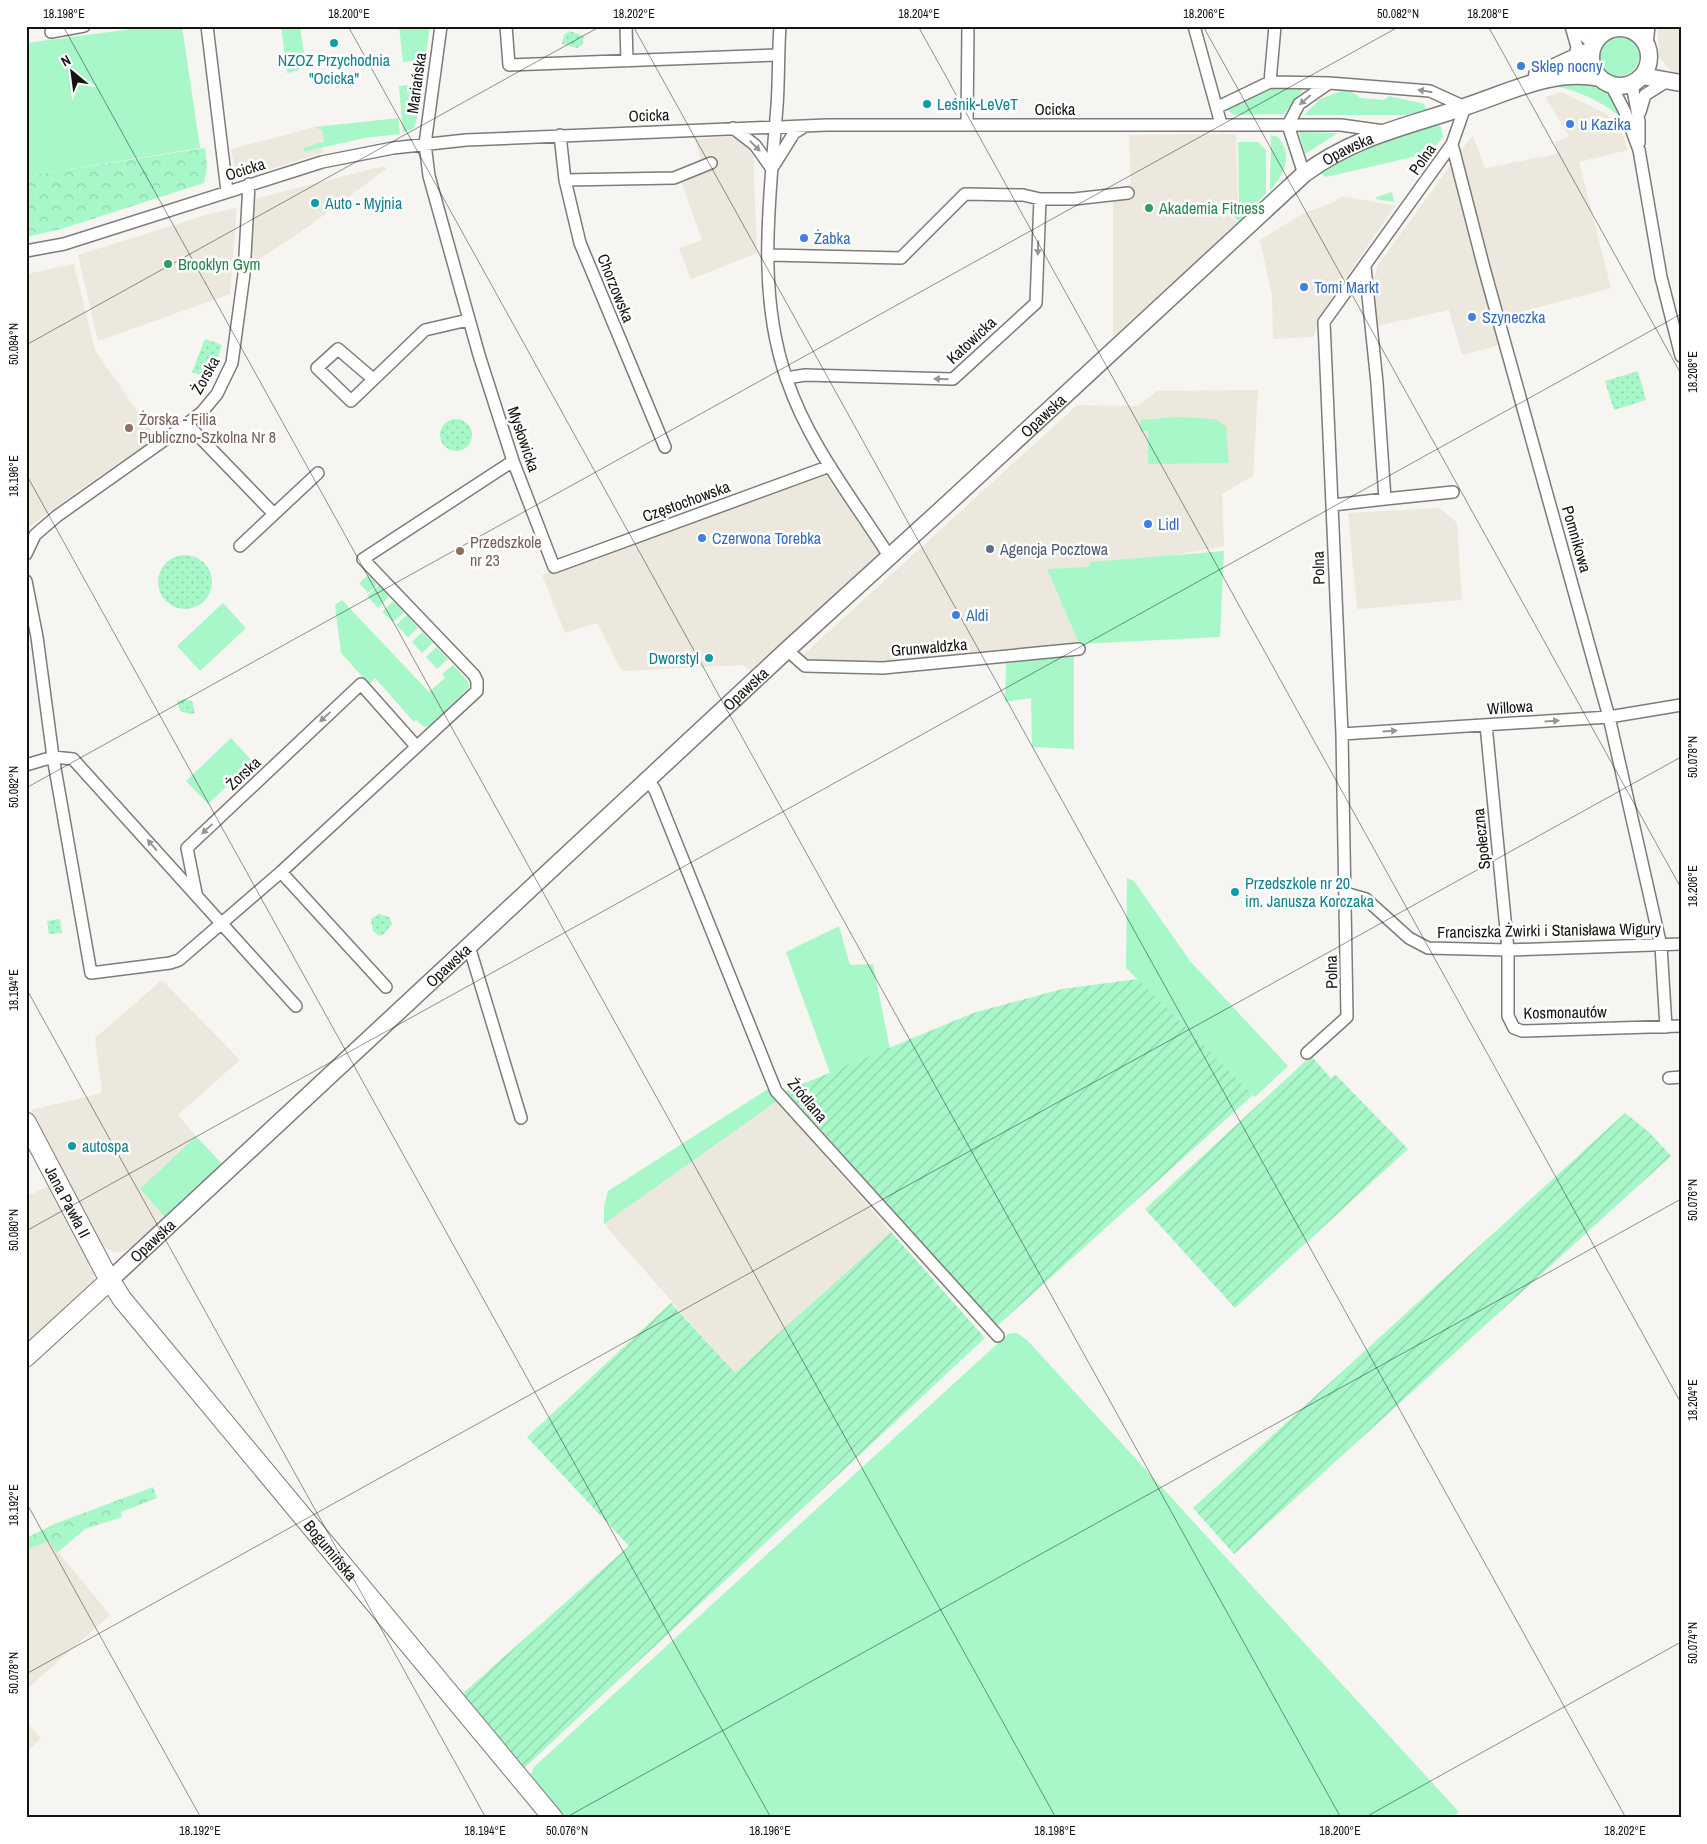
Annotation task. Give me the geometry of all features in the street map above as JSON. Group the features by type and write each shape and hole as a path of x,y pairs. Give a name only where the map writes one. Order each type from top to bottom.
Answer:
{"main road":[{"path":"1614,28 1636,32 1648,52 1676,82 1639,78 1626,85 1606,82 1592,66 1592,47 1614,28"},
{"name":"Opawska","path":"1509,91 1592,47"},
{"path":"1639,78 1648,52"},
{"name":"Opawska","path":"26,1357 787,650 1304,174 1342,149 1384,131 1465,107 1509,91 1573,74 1606,82"},
{"name":"Jana Pawła II","path":"26,1122 110,1280"},
{"name":"Bogumińska","path":"110,1280 163,1349 553,1818"}],"street":[{"path":"51,32 84,26"},
{"path":"207,26 228,192"},
{"name":"Mariańska","path":"425,144 441,26"},
{"path":"506,26 509,65 778,55"},
{"path":"626,26 627,61"},
{"path":"780,26 772,169 769,255 770,304 786,378 804,420 830,466 889,556"},
{"path":"966,125 968,26"},
{"path":"1194,26 1218,107 1221,124"},
{"path":"1270,82 1275,26"},
{"path":"1572,26 1592,47"},
{"path":"1572,26 1577,47 1575,56"},
{"path":"1582,26 1614,28"},
{"path":"1648,26 1648,52"},
{"path":"1639,78 1633,90 1639,121"},
{"path":"1218,107 1270,82 1329,83 1430,91 1465,107"},
{"path":"1606,82 1625,112 1638,150 1661,278 1681,356"},
{"path":"1638,150 1641,104 1645,95 1676,82"},
{"path":"1304,174 1288,125 1299,104 1329,83"},
{"name":"Polna","path":"1307,1054 1347,1017 1342,734 1324,322 1452,144 1465,107"},
{"path":"772,169 794,133 806,125"},
{"name":"Ocicka","path":"26,251 64,244 342,156 425,144 560,135 806,125 1341,125 1384,131"},
{"path":"733,128 755,145 772,169"},
{"name":"Chorzowska","path":"560,135 565,180 580,243 665,447"},
{"name":"Mysłowicka","path":"425,144 428,176 468,320 513,461 554,567"},
{"name":"Pomnikowa","path":"1452,144 1484,268 1609,717 1662,946"},
{"path":"565,180 674,178 711,163"},
{"name":"Żorska","path":"26,554 35,535 57,516 187,424 202,412 217,394 232,363 244,274 249,184"},
{"path":"769,255 902,258 965,194 1023,195 1040,199 1074,199 1128,193"},
{"name":"Katowicka","path":"786,378 805,375 953,379 1036,303 1040,199"},
{"path":"1365,267 1377,383 1385,499"},
{"path":"373,379 338,349 317,368 351,400 425,330 468,320"},
{"path":"187,424 274,514"},
{"path":"26,581 37,637 53,757 91,973 174,962 222,924 474,695 477,681 474,675 363,559 513,461"},
{"name":"Częstochowska","path":"554,567 830,466"},
{"path":"240,546 318,473"},
{"path":"1333,505 1453,492"},
{"name":"Grunwaldzka","path":"787,650 805,666 883,668 1079,650"},
{"name":"Żorska","path":"196,895 187,848 361,684 416,746"},
{"name":"Willowa","path":"1342,734 1609,717 1681,705"},
{"name":"Społeczna","path":"1486,725 1508,950"},
{"path":"26,765 53,757 73,759 296,1006"},
{"name":"Źródlana","path":"648,780 655,790 776,1091 998,1336"},
{"path":"280,872 386,988"},
{"name":"Franciszka Żwirki i Stanisława Wigury","path":"1346,892 1366,899 1409,938 1428,948 1508,950 1681,944"},
{"path":"469,946 497,1044 521,1118"},
{"path":"1662,946 1666,1027"},
{"name":"Kosmonautów","path":"1508,950 1508,1016 1510,1022 1518,1030 1681,1026"},
{"path":"1669,1078 1681,1077"}],"shaded area":[{"path":"1658,26 1681,26 1681,74 1675,73 1667,67 1658,55"},
{"path":"1561,92 1605,113 1619,126 1628,150 1579,162 1611,288 1494,319 1500,345 1462,355 1449,310 1376,326 1374,277 1378,265 1466,144 1473,136 1485,168 1557,154 1555,142 1569,136 1545,97"},
{"path":"315,127 322,131 324,141 320,141 324,152 237,180 231,149"},
{"path":"1236,134 1238,203 1228,203 1227,212 1238,223 1113,337 1113,201 1131,183 1129,135"},
{"path":"736,136 753,152 757,253 691,279 679,248 702,240 678,173 702,163 695,139"},
{"path":"384,166 386,169 298,234 247,267 254,199"},
{"path":"1342,196 1395,206 1323,311 1313,337 1273,339 1272,296 1260,240 1304,213 1332,203"},
{"path":"237,208 230,294 98,341 78,255 209,214"},
{"path":"74,264 95,350 151,431 146,445 79,490 26,529 26,274"},
{"path":"1258,390 1253,476 1222,494 1224,546 1050,577 1079,644 927,660 826,664 811,663 802,656 1077,405 1138,406 1157,391"},
{"path":"824,473 880,553 750,671 742,665 622,671 597,623 565,633 542,575"},
{"path":"1440,508 1457,523 1462,600 1357,609 1348,513"},
{"path":"162,980 240,1060 178,1115 196,1136 140,1189 165,1217 131,1248 122,1252 114,1252 100,1245 32,1117 31,1110 102,1093 95,1038"},
{"path":"777,1101 891,1232 735,1374 604,1224"},
{"path":"53,1184 94,1266 94,1285 26,1347 26,1197"},
{"path":"49,1541 110,1615 26,1690 26,1550"},
{"path":"26,1722 41,1738 26,1752"}],"green space":[{"path":"154,26 182,26 200,148 26,176 26,43"},
{"path":"281,26 300,26 305,62 297,71 287,73"},
{"path":"399,26 430,26 425,59 403,62"},
{"path":"569,31 584,36 582,45 577,48 562,44 564,35"},
{"path":"1623,36 1630,39 1636,45 1639,56 1638,64 1630,73 1623,76 1615,76 1608,73 1600,64 1599,52 1602,45 1611,37"},
{"path":"1568,81 1590,85 1603,90 1625,121 1599,102 1571,90 1551,85"},
{"path":"421,85 417,119 414,128 403,133 399,86"},
{"path":"1274,86 1306,86 1284,114 1234,115 1228,111 1227,107"},
{"path":"1347,89 1361,98 1384,100 1389,96 1424,104 1427,111 1404,115 1304,115 1320,99"},
{"path":"398,118 400,134 364,138 303,152 304,148 324,141 322,131 315,127"},
{"path":"1431,122 1441,127 1443,137 1430,153 1326,177 1318,172 1338,157"},
{"path":"1299,132 1338,133 1305,154"},
{"path":"1271,135 1278,137 1283,145 1286,159 1283,172 1270,191"},
{"path":"1238,142 1258,142 1266,150 1266,193 1239,222 1228,211 1229,204 1239,203"},
{"path":"205,148 207,167 204,183 61,229 26,237 26,176"},
{"path":"1392,192 1394,202 1376,199 1376,197"},
{"path":"205,339 222,345 210,379 192,372"},
{"path":"1638,371 1646,400 1614,410 1605,381"},
{"path":"1178,417 1215,419 1226,426 1229,463 1148,464 1148,431 1141,431 1140,420"},
{"path":"456,419 468,423 472,435 468,447 456,451 444,447 440,435 444,423"},
{"path":"1224,551 1220,637 1079,644 1047,569 1088,567 1091,562"},
{"path":"185,555 195,557 204,563 210,572 212,582 210,592 204,601 195,607 185,609 175,607 166,601 160,592 158,582 160,572 166,563 175,557"},
{"path":"368,575 377,585 368,593 359,583"},
{"path":"379,585 389,597 378,608 367,596"},
{"path":"342,600 429,692 445,678 442,674 453,665 468,681 469,688 430,725 424,727 416,720 414,722 375,678 369,684 341,653 335,605"},
{"path":"393,601 404,612 393,622 382,612"},
{"path":"223,603 246,628 200,671 177,646"},
{"path":"407,615 418,628 408,637 396,625"},
{"path":"422,632 433,643 422,653 412,642"},
{"path":"436,647 448,659 437,669 426,657"},
{"path":"1074,655 1074,749 1032,747 1031,698 1005,702 1006,663"},
{"path":"184,699 192,701 195,713 189,714 180,711 177,701"},
{"path":"231,738 253,762 208,804 186,781"},
{"path":"1127,878 1134,881 1190,961 1288,1066 1255,1097 1126,968"},
{"path":"379,914 389,917 392,924 384,934 379,936 373,931 371,919"},
{"path":"60,919 62,933 49,934 47,921"},
{"path":"839,926 850,965 873,964 890,1049 830,1073 786,952"},
{"path":"1138,979 1253,1095 997,1326 786,1091 973,1013 1062,989"},
{"path":"1311,1056 1331,1078 1336,1075 1408,1149 1235,1308 1145,1209"},
{"path":"768,1089 777,1101 604,1224 604,1206 608,1191"},
{"path":"1625,1113 1649,1132 1671,1156 1234,1554 1193,1508"},
{"path":"196,1136 222,1164 165,1217 140,1189"},
{"path":"891,1232 985,1338 522,1770 460,1696 629,1546 527,1437 671,1303 735,1373"},
{"path":"1017,1333 1028,1341 1459,1812 1452,1818 565,1818 530,1776 534,1767 1008,1334"},
{"path":"153,1487 157,1498 121,1512 122,1517 85,1529 57,1553 49,1541 26,1550 26,1538 54,1524"}],"place":[{"name":"NZOZ Przychodnia \"Ocicka\"","path":"334,43"},
{"name":"Sklep nocny","path":"1521,66"},
{"name":"Leśnik-LeVeT","path":"927,104"},
{"name":"u Kazika","path":"1570,124"},
{"name":"Auto - Myjnia","path":"315,203"},
{"name":"Akademia Fitness","path":"1149,208"},
{"name":"Żabka","path":"804,238"},
{"name":"Brooklyn Gym","path":"168,264"},
{"name":"Tomi Markt","path":"1304,287"},
{"name":"Szyneczka","path":"1472,317"},
{"name":"Żorska - Filia Publiczno-Szkolna Nr 8","path":"129,428"},
{"name":"Lidl","path":"1148,524"},
{"name":"Czerwona Torebka","path":"702,538"},
{"name":"Agencja Pocztowa","path":"990,549"},
{"name":"Przedszkole nr 23","path":"460,551"},
{"name":"Aldi","path":"956,615"},
{"name":"Dworstyl","path":"709,658"},
{"name":"Przedszkole nr 20 im. Janusza Korczaka","path":"1235,892"},
{"name":"autospa","path":"72,1146"}]}
